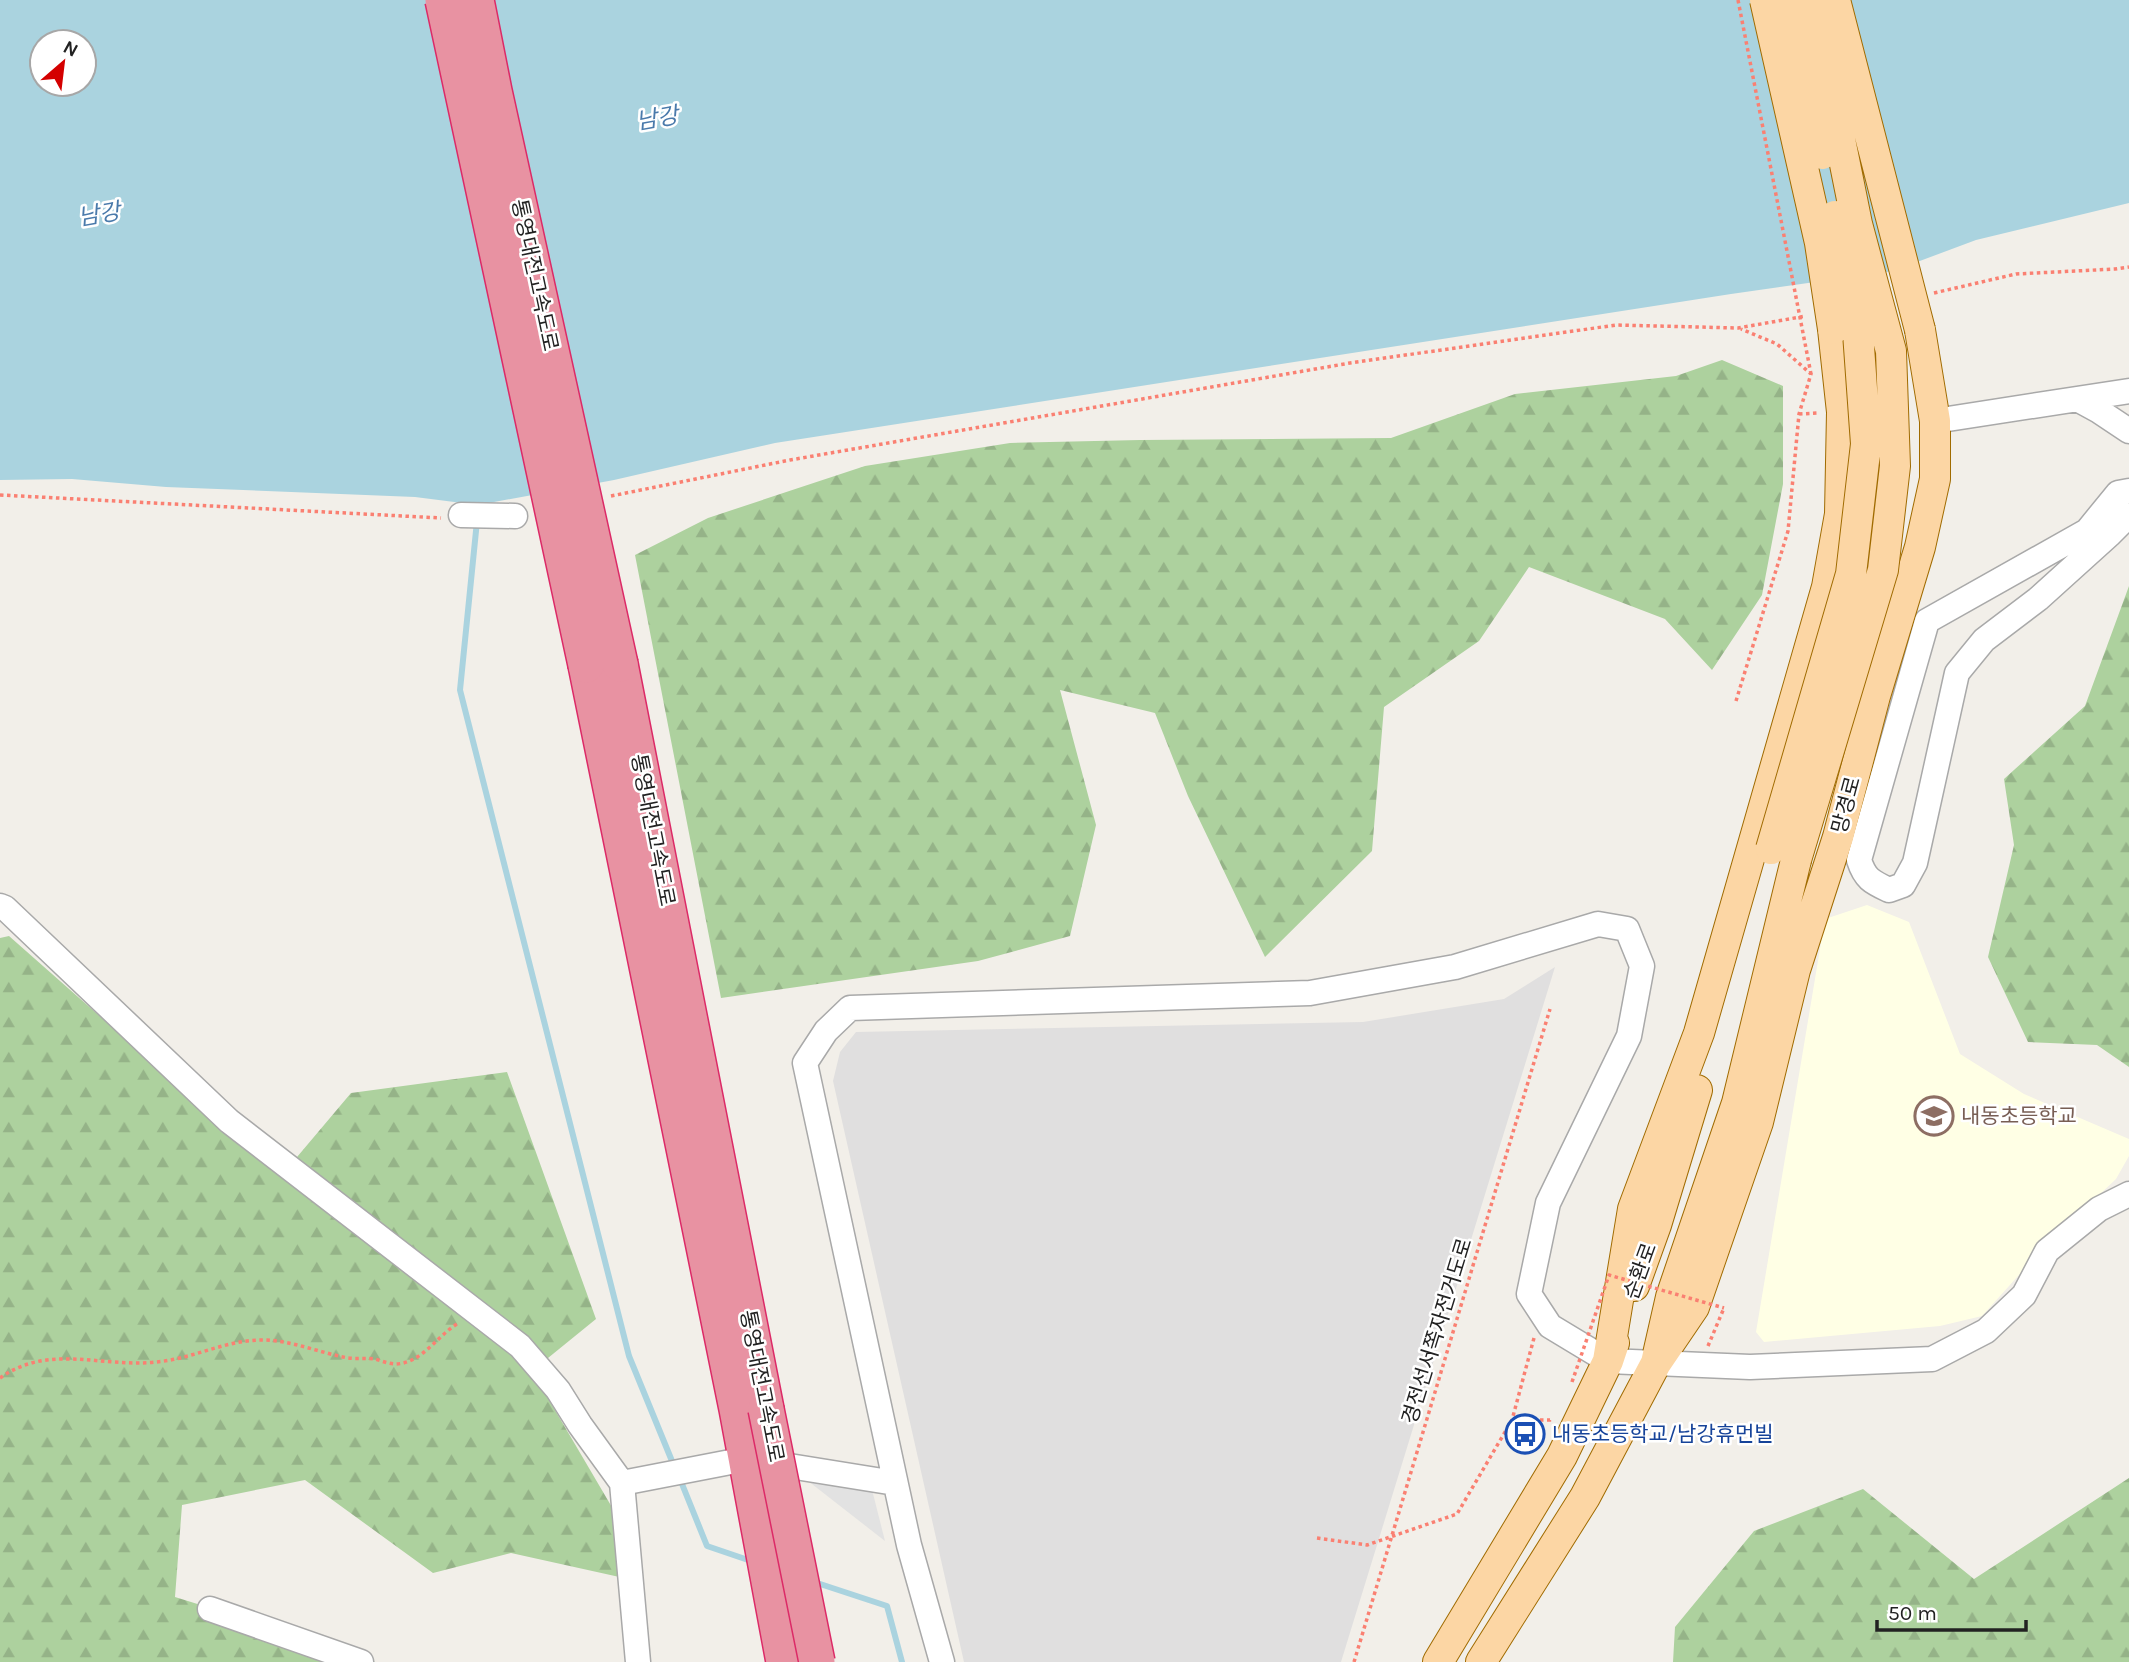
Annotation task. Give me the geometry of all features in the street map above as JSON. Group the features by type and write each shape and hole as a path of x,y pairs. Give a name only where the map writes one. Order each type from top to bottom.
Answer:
{"highway":[{"name":"통영대전고속도로","path":"443,0 586,665 752,1409 817,1662"},
{"name":"통영대전고속도로","path":"476,0 620,664 752,1409 746,1459 784,1662"}],"main road":[{"path":"1608,1361 1633,1209 1699,1033 1827,587 1840,514 1842,412 1821,322 1820,243 1765,0"},
{"path":"1783,854 1851,574 1866,444 1857,319 1789,0"},
{"path":"1783,854 1883,570 1895,466 1891,351 1857,224 1812,0"},
{"name":"망경로","path":"1656,1363 1693,1307 1758,1122 1795,970 1838,837 1875,696 1920,547 1935,479 1935,421 1920,330 1835,0"},
{"path":"1842,412 1935,421"},
{"name":"순환로","path":"1438,1662 1562,1456 1608,1361 1783,854"},
{"name":"순환로","path":"1481,1662 1585,1497 1656,1363 1671,1297 1737,1103 1783,854"}],"street":[{"path":"1935,421 2129,391"},
{"path":"2077,399 2129,431"},
{"path":"2129,491 2118,493 2087,531 1927,621 1859,860 1862,871 1871,882 1889,890 1903,885 1915,863 1957,673 1984,640 2038,599 2129,515"},
{"path":"461,515 515,516"},
{"path":"0,905 229,1121 520,1346 558,1390 622,1483 638,1662"},
{"path":"942,1662 909,1545 805,1063 826,1031 850,1009 1310,993 1455,967 1598,924 1627,929 1642,966 1629,1036 1548,1203 1529,1294 1550,1326 1608,1361 1750,1367 1932,1359 1986,1331 2024,1295 2047,1251 2099,1209 2129,1194"},
{"path":"622,1483 746,1459 895,1483"},
{"path":"210,1609 361,1662"}],"path":[{"path":"1736,701 1788,531 1799,414 1811,374 1738,0"},
{"path":"1930,293 2016,274 2129,267"},
{"path":"606,498 790,460 1350,363 1616,325 1738,328 1821,322"},
{"path":"1738,328 1777,344 1811,374"},
{"path":"0,495 442,518 461,515"},
{"name":"경전선서쪽자전거도로","path":"1354,1662 1550,1009"},
{"path":"1572,1382 1609,1275 1724,1308 1706,1352"},
{"path":"1317,1538 1367,1545 1457,1514 1512,1420 1541,1312"},
{"path":"0,1378 17,1367 38,1360 53,1358 123,1364 148,1363 179,1359 223,1345 258,1340 286,1343 349,1358 396,1364 416,1358 445,1331 470,1318 487,1320"},
{"path":"1512,1420 1550,1420"}],"shaded area":[{"name":"내동초등학교","path":"1867,905 1909,922 1960,1054 2024,1094 2129,1139 2129,1156 2116,1179 2045,1246 1982,1316 1940,1326 1764,1342 1756,1332 1825,919"},
{"path":"1555,967 1341,1662 964,1662 833,1081 840,1052 856,1032 1363,1022 1504,999"},
{"path":"866,1466 885,1541 794,1470"}],"green space":[{"path":"1722,360 1783,386 1783,484 1762,595 1712,670 1665,619 1529,567 1479,641 1384,707 1372,851 1265,957 1188,796 1155,713 1060,690 1096,825 1070,936 978,961 721,998 635,555 708,518 865,466 1010,443 1391,438 1515,394 1676,376"},
{"path":"2129,586 2129,1067 2097,1045 2028,1042 1988,957 2014,845 2004,779 2085,706"},
{"path":"9,936 281,1176 351,1093 507,1072 596,1319 532,1371 623,1526 642,1582 511,1553 433,1573 305,1480 182,1505 175,1597 348,1651 375,1662 0,1662 0,938"},
{"path":"2129,1478 2129,1662 1673,1662 1675,1627 1754,1531 1863,1489 1974,1579"}],"water":[{"name":"남강","path":"0,0 2129,0 2129,203 1976,240 1893,271 775,443 614,480 478,505 415,497 166,487 72,479 0,480"}],"waterway":[{"path":"477,521 460,690 629,1356 674,1466"},
{"path":"680,1479 707,1546 754,1562"},
{"path":"811,1581 887,1606 902,1662"}],"place":[{"name":"내동초등학교","path":"1934,1116"},
{"name":"내동초등학교/남강휴먼빌","path":"1525,1434"}]}
